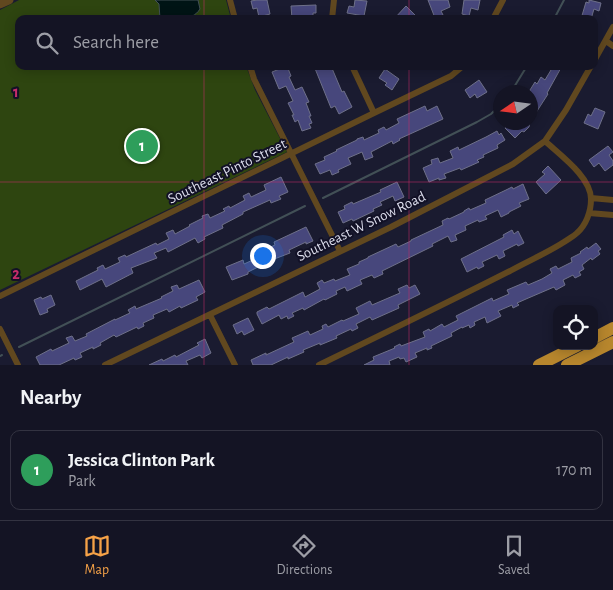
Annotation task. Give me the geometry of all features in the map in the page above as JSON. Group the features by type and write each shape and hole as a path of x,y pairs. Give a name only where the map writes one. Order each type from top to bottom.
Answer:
{"highway":[{"path":"598,336 613,328"},
{"path":"567,365 613,342"},
{"path":"539,365 569,350"}],"street":[{"path":"0,4 9,0"},
{"path":"230,0 234,15"},
{"path":"332,15 334,0"},
{"path":"495,15 504,0"},
{"path":"598,54 613,27"},
{"path":"606,41 613,46"},
{"path":"251,70 254,80 340,251"},
{"path":"354,70 374,113"},
{"name":"Southeast Pinto Street","path":"0,296 451,76 458,70"},
{"name":"Southeast W Snow Road","path":"105,365 391,227 513,164 544,141 566,110 589,70"},
{"path":"319,365 493,280 554,248 576,234 589,213 591,198 589,188 576,170 544,141"},
{"path":"591,198 613,200"},
{"path":"589,213 613,215"},
{"path":"210,315 236,365"},
{"path":"0,329 18,365"}],"green space":[{"path":"19,0 226,0 230,15 15,15 15,70 248,70 255,90 287,152 0,290 0,10"}],"shaded area":[{"path":"155,0 198,0 200,9 194,15 160,15 159,4"}],"building":[{"path":"267,0 270,14 259,15 257,8 253,9 251,1"},
{"path":"355,0 367,1 364,15 347,13 349,6 354,7"},
{"path":"428,0 448,0 450,7 441,11 443,15 434,15"},
{"path":"464,0 480,0 478,10 471,8 469,15 462,14"},
{"path":"589,0 601,3 599,11 594,9 592,15 582,15 586,2 589,3"},
{"path":"316,5 316,13 313,13 313,15 292,15 291,6"},
{"path":"406,6 415,15 398,15"},
{"path":"289,70 291,76 289,77 295,90 302,87 309,102 306,103 311,116 309,116 312,123 309,124 311,128 302,131 298,120 295,122 288,103 293,101 286,86 279,89 272,72"},
{"path":"316,70 333,70 342,92 344,91 352,107 339,114 335,106 331,108"},
{"path":"384,70 386,70 399,79 392,90 385,85 387,83 379,78"},
{"path":"551,70 560,70 538,110 538,85 533,85 535,82 537,84 541,77 545,80"},
{"path":"479,80 487,92 477,98 475,94 470,98 465,90"},
{"path":"425,106 427,111 437,106 443,119 399,139 393,144 392,141 371,152 373,157 365,160 362,152 348,158 351,164 338,170 339,172 332,175 330,170 320,174 315,164 325,160 324,157 357,139 363,137 364,140 379,133 378,130 384,127 386,130 399,123 397,119"},
{"path":"595,108 605,112 598,129 584,123 588,114 591,116"},
{"path":"507,130 526,130 522,131 515,138"},
{"path":"497,131 499,135 501,133 505,140 497,145 498,148 483,155 484,157 477,160 479,162 461,170 460,168 444,174 446,178 439,180 439,178 429,182 423,168 432,164 431,160 438,158 440,163 453,158 450,151 458,147 459,150"},
{"path":"608,146 613,152 609,155 613,165 605,171 599,163 594,167 589,160"},
{"path":"548,166 561,180 546,194 536,182 545,174 542,172"},
{"path":"281,177 288,192 279,196 281,199 271,203 270,200 243,212 243,214 222,225 223,228 204,237 205,239 198,243 195,238 168,252 166,248 154,253 157,258 131,268 133,273 106,287 102,279 80,290 76,281 98,270 97,268 103,265 105,269 120,262 118,258 125,255 126,257 156,243 157,245 169,239 166,233 173,230 175,234 203,218 202,216 208,214 210,218 225,211 223,209 229,206 230,208 245,200 243,196 249,193 251,197 266,190 264,185"},
{"path":"397,182 404,197 395,201 393,196 380,202 382,205 373,209 374,211 353,221 352,219 343,223 338,212 345,209 344,206 381,192 380,190"},
{"path":"523,184 529,199 519,203 521,206 509,213 501,217 498,210 485,216 487,219 479,222 478,220 465,226 466,230 455,235 457,240 451,242 448,236 432,244 433,246 382,271 383,274 374,278 372,275 360,280 362,284 347,291 345,287 336,291 337,294 325,300 304,310 303,308 292,313 294,316 288,319 287,316 281,319 279,315 262,324 257,312 267,307 269,309 303,292 305,297 320,289 317,283 322,280 324,283 350,275 347,269 359,264 359,262 368,257 396,244 398,247 411,241 443,225 442,221 469,208 470,210 486,203 485,200 512,187 513,189"},
{"path":"306,227 313,241 306,244 306,242 289,250 290,253 269,261 270,264 263,267 262,265 248,272 248,274 232,280 226,267 243,260 244,264 255,259 253,255 275,245 274,242"},
{"path":"512,230 514,234 518,231 524,243 518,246 517,244 503,251 505,256 499,259 497,255 482,262 484,266 467,272 461,259 504,237 503,235"},
{"path":"596,243 601,249 598,251 600,254 582,265 584,269 579,272 581,275 575,278 573,275 563,280 565,285 556,290 554,287 517,303 519,305 513,308 512,305 498,311 501,316 487,323 485,317 474,322 475,325 470,328 469,325 462,327 451,333 452,336 431,346 432,348 415,353 417,357 406,362 404,358 400,359 399,357 389,361 390,365 364,365 374,360 373,357 400,344 401,346 425,337 423,332 429,329 430,331 442,324 444,327 458,320 456,316 492,298 493,301 509,294 507,290 526,282 528,285 542,279 552,273 550,269 556,266 558,269 572,262 571,258"},
{"path":"199,280 205,292 196,297 198,300 169,312 167,309 153,315 154,318 143,323 144,326 138,329 137,327 116,337 114,335 100,343 101,345 80,353 82,357 75,360 74,358 59,365 40,365 36,357 51,349 52,351 69,343 66,338 72,336 75,341 87,336 86,334 130,313 128,310 135,306 136,309 162,298 173,291 171,287 177,285 179,289"},
{"path":"407,285 409,288 415,285 420,294 398,305 399,308 372,320 370,317 356,324 358,328 352,331 351,329 336,336 337,338 320,345 320,343 303,350 304,352 288,359 288,357 271,365 253,365 251,360 294,342 292,338 308,331 310,335 323,329 322,326 326,324 328,327 359,314 356,308 370,301 372,305 400,293 398,289"},
{"path":"51,295 55,305 47,309 48,312 40,315 34,300"},
{"path":"248,318 254,330 244,335 242,331 237,334 233,325"},
{"path":"205,339 211,353 202,358 200,355 186,361 188,365 149,365 175,355 176,357 199,345 197,343"}],"waterway":[{"path":"556,15 564,0"},
{"path":"515,85 525,70"},
{"path":"323,198 477,122 493,112"},
{"path":"19,347 305,206"}],"place":[{"name":"Jessica Clinton Park","path":"142,146"}]}
